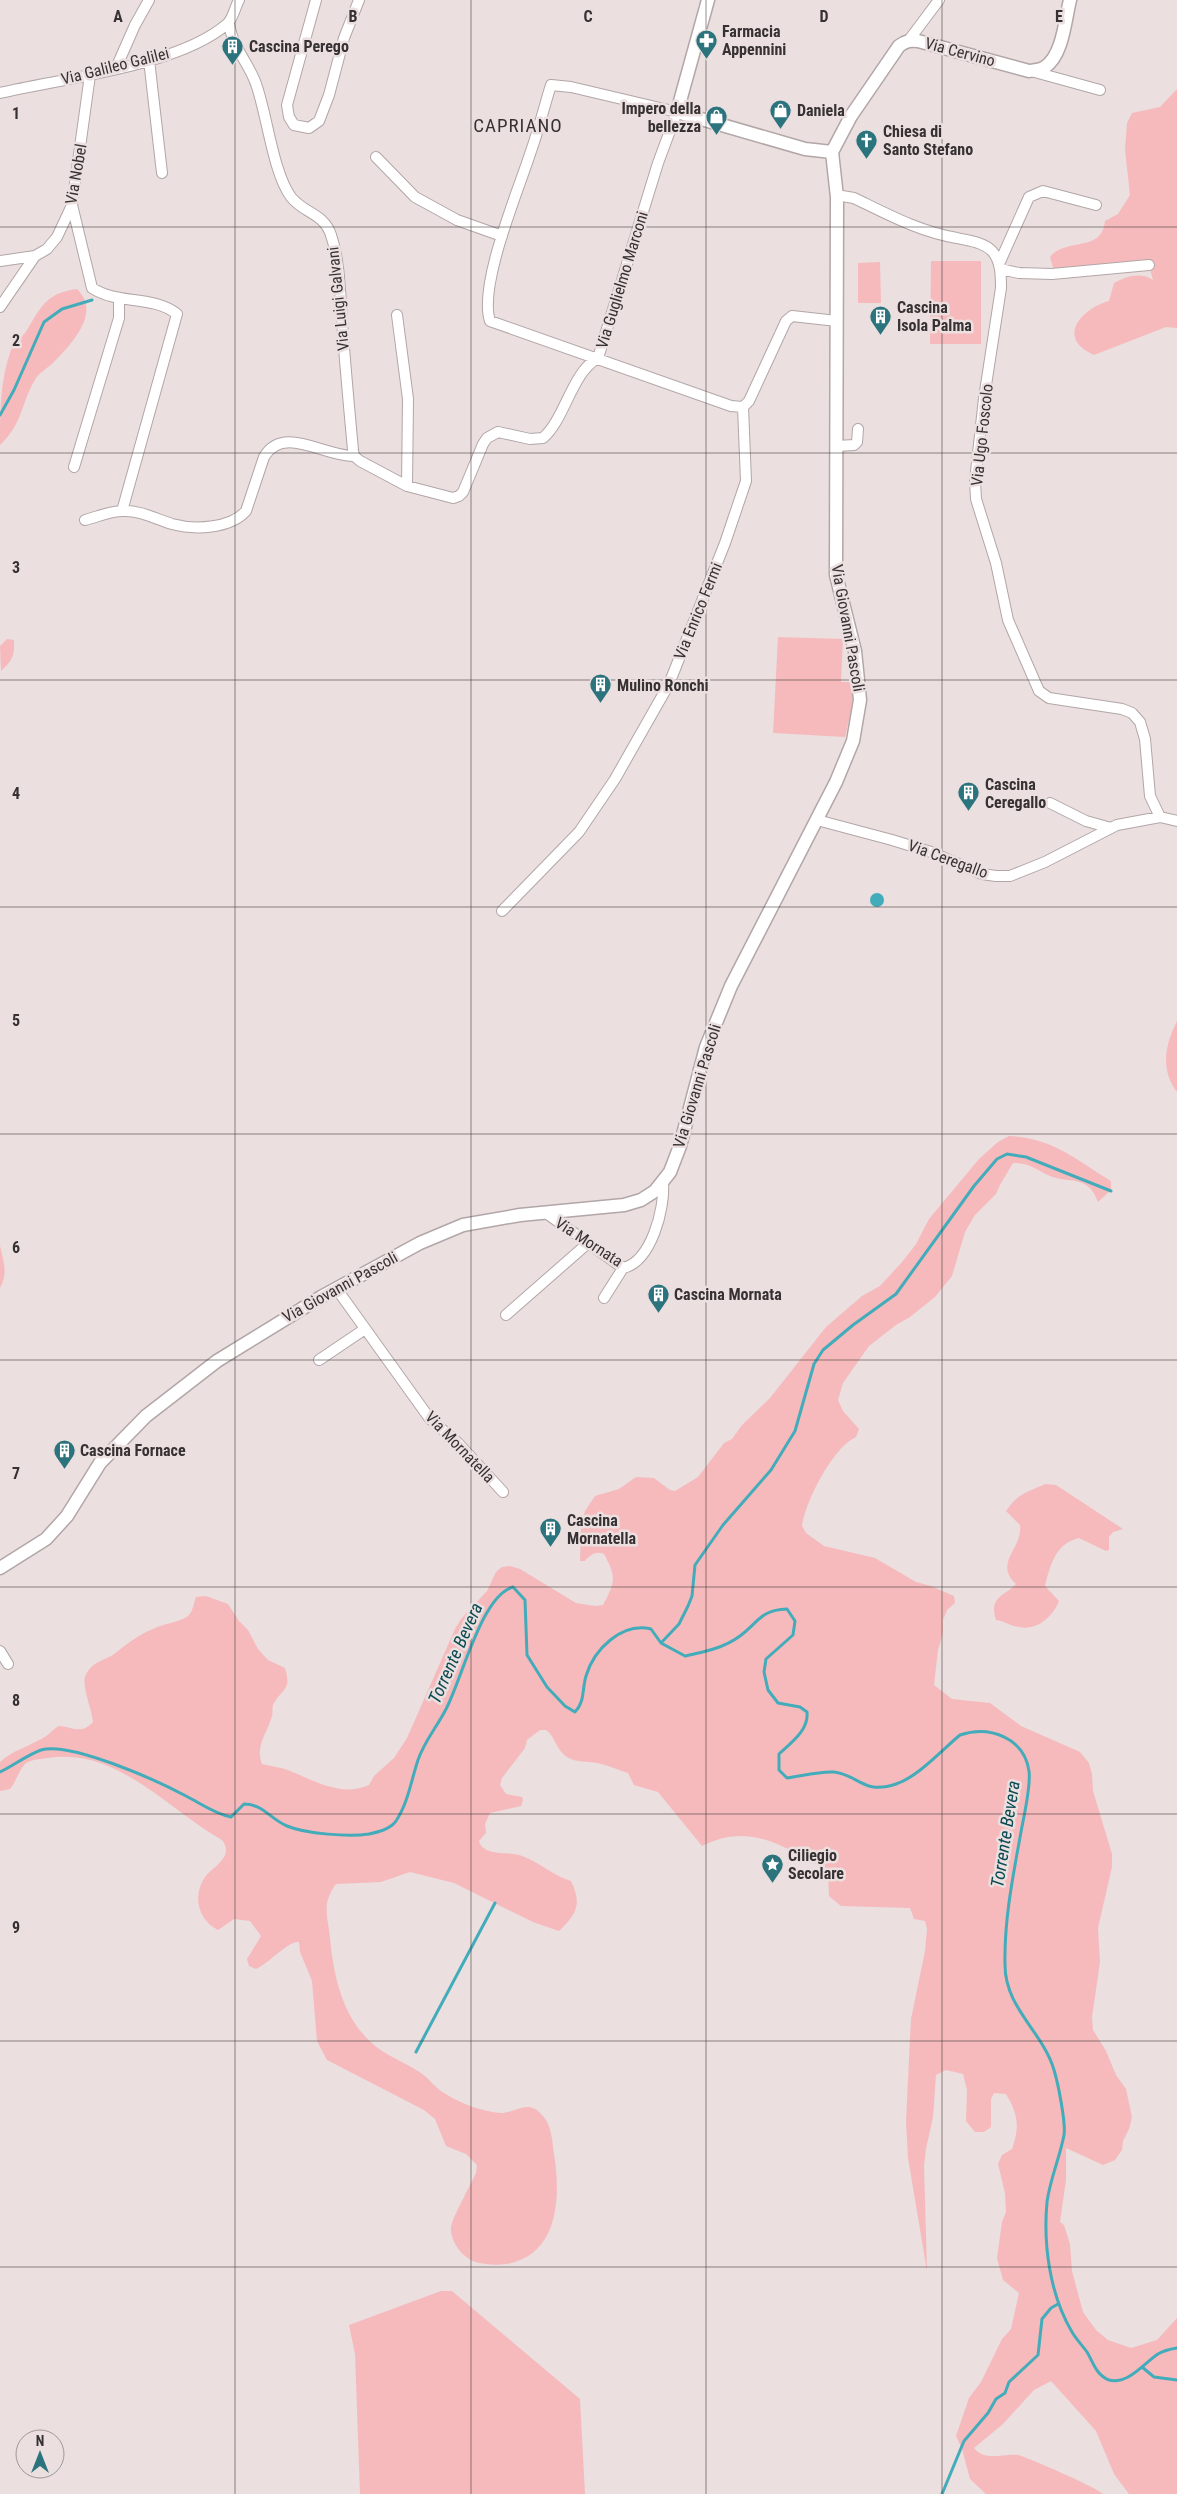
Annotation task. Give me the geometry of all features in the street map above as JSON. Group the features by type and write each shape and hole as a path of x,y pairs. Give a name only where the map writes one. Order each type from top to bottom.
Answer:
{"street":[{"path":"116,68 135,25 150,0"},
{"path":"229,22 239,0"},
{"path":"316,0 287,106 289,117 294,125 309,128 319,121 329,96 344,38 359,0"},
{"path":"677,112 708,0"},
{"path":"909,40 939,0"},
{"path":"1029,71 1044,68 1052,60 1058,48 1070,0"},
{"name":"Via Galileo Galilei","path":"0,93 90,75 149,60 197,42 229,22"},
{"name":"Via Luigi Galvani","path":"229,22 235,45 251,70 257,86 274,151 290,196 299,205 320,217 331,235 338,277 354,456"},
{"name":"Via Cervino","path":"832,152 851,116 899,46 909,40 1100,90"},
{"path":"149,60 162,173"},
{"name":"Via Nobel","path":"35,256 47,249 57,237 72,205 90,75"},
{"path":"837,321 792,316 789,318 749,401 743,407 730,406 490,320 487,313 487,295 502,236 532,150 551,85 571,87 677,112 805,149 832,152 837,197 848,196 933,234 979,243 992,251 999,266 1019,273 1065,272 1149,265"},
{"name":"Via Guglielmo Marconi","path":"407,486 453,498 459,496 487,438 498,432 530,439 543,438 552,427 584,371 598,358 658,163 677,112"},
{"path":"376,157 415,197 457,220 502,236"},
{"path":"999,266 1029,197 1043,191 1096,205"},
{"name":"Via Giovanni Pascoli","path":"0,1568 46,1540 67,1516 109,1452 159,1405 217,1361 336,1288 420,1242 455,1228 488,1220 624,1205 647,1196 663,1183 670,1172 680,1146 701,1062 717,1019 742,962 817,820 849,752 858,722 860,700 855,651 836,574 837,197"},
{"path":"72,205 92,288 119,299 166,306 177,314 122,510"},
{"path":"0,261 35,256"},
{"path":"0,307 35,256"},
{"name":"Via Ugo Foscolo","path":"999,266 1001,288 984,398 975,481 976,499 996,563 1008,620 1039,691 1049,698 1122,709 1132,713 1140,722 1144,739 1150,796 1160,817"},
{"path":"74,467 119,318 119,299"},
{"path":"85,520 122,510 175,524 200,527 220,524 241,517 246,511 264,457 268,450 278,443 294,442 337,455 354,456 407,486 408,399 397,314"},
{"name":"Via Enrico Fermi","path":"502,911 579,832 615,779 669,684 725,543 746,481 743,407"},
{"path":"836,446 854,445 857,442 858,430"},
{"path":"1050,803 1086,821 1110,828"},
{"path":"1160,817 1177,821"},
{"name":"Via Ceregallo","path":"817,820 931,852 982,874 1010,876 1045,862 1117,825 1160,817"},
{"name":"Via Mornata","path":"546,1213 623,1268 635,1263 647,1249 663,1201 663,1183"},
{"path":"506,1315 587,1244"},
{"path":"604,1298 623,1268"},
{"name":"Via Mornatella","path":"336,1288 430,1419 458,1443 503,1492"},
{"path":"319,1360 365,1329"},
{"path":"0,1651 8,1664"}],"shaded area":[{"path":"1177,89 1177,328 1166,327 1094,355 1076,341 1074,333 1076,325 1081,317 1089,311 1109,301 1114,283 1134,276 1144,276 1153,280 1149,265 1054,271 1050,257 1065,247 1091,241 1098,237 1105,221 1118,214 1130,195 1125,150 1127,123 1132,113 1160,107"},
{"path":"931,261 981,261 981,344 930,344"},
{"path":"880,262 881,303 858,303 858,263"},
{"path":"77,289 84,298 86,308 81,328 75,338 53,363 36,378 18,421 8,437 0,445 3,385 11,350 46,302 59,294"},
{"path":"778,637 843,639 841,682 854,682 851,711 845,737 773,733"},
{"path":"7,639 14,640 14,650 10,661 1,671 0,646"},
{"path":"1177,1021 1177,1092 1168,1075 1166,1057 1167,1048"},
{"path":"1009,1136 1039,1141 1063,1151 1111,1181 1111,1190 1098,1202 1094,1193 1084,1184 1050,1176 1028,1165 1013,1163 996,1194 975,1215 965,1232 952,1276 935,1297 869,1346 843,1383 838,1400 843,1411 859,1429 856,1437 838,1452 822,1476 808,1503 802,1526 806,1533 824,1546 875,1558 916,1582 954,1596 955,1603 947,1610 943,1620 943,1633 938,1650 934,1685 952,1699 990,1703 1021,1726 1080,1752 1089,1763 1093,1791 1112,1854 1112,1867 1098,1928 1100,1962 1092,2017 1093,2030 1106,2051 1116,2075 1126,2089 1132,2117 1123,2141 1122,2150 1115,2160 1103,2165 1066,2148 1066,2180 1060,2222 1064,2225 1070,2244 1072,2271 1083,2312 1096,2330 1108,2340 1131,2348 1157,2340 1177,2318 1177,2494 1129,2494 1114,2474 1096,2431 1051,2381 1034,2390 1003,2424 974,2448 983,2455 1018,2455 1024,2457 1077,2480 1103,2494 986,2494 970,2479 962,2449 956,2436 969,2398 981,2382 1002,2339 1011,2329 1019,2293 1003,2280 997,2258 1002,2222 1006,2212 1005,2193 998,2164 1002,2155 1012,2149 1017,2127 1013,2108 1006,2094 994,2093 991,2099 991,2127 984,2132 975,2132 966,2121 967,2090 963,2074 946,2070 936,2075 933,2117 924,2166 927,2271 908,2158 906,2121 911,2019 925,1951 927,1929 925,1921 914,1919 910,1908 841,1906 829,1896 828,1871 768,1840 737,1836 720,1839 702,1846 658,1792 634,1785 628,1773 601,1764 578,1761 567,1757 560,1751 552,1736 546,1730 540,1730 527,1740 525,1748 502,1778 500,1785 506,1794 522,1797 521,1806 490,1813 485,1824 486,1833 479,1841 481,1846 486,1849 497,1853 522,1856 571,1881 576,1896 576,1908 574,1914 559,1931 533,1922 454,1883 410,1872 381,1882 336,1884 331,1891 327,1904 334,1970 343,2000 358,2028 382,2051 421,2073 441,2091 457,2100 479,2109 501,2113 527,2107 532,2108 542,2115 550,2128 557,2184 554,2214 550,2229 543,2242 533,2252 520,2260 498,2265 487,2264 476,2262 466,2257 458,2249 451,2233 452,2223 476,2173 477,2165 466,2154 446,2146 435,2119 424,2110 327,2060 317,2041 312,1981 300,1952 299,1942 284,1948 256,1969 249,1966 247,1959 261,1936 250,1921 234,1919 218,1930 211,1926 202,1914 198,1899 201,1884 224,1856 226,1851 222,1840 140,1783 119,1771 97,1762 73,1757 37,1759 24,1765 10,1789 0,1791 0,1762 5,1758 45,1737 59,1726 81,1729 93,1722 84,1681 91,1667 114,1654 143,1633 185,1618 192,1611 196,1597 206,1596 228,1604 239,1621 248,1630 258,1649 268,1660 285,1668 287,1685 273,1705 272,1716 261,1745 260,1757 262,1764 285,1769 326,1786 347,1789 369,1785 374,1776 394,1758 407,1738 455,1629 461,1619 487,1591 496,1572 502,1567 510,1566 520,1569 576,1603 595,1606 603,1605 613,1580 611,1569 604,1554 596,1553 585,1561 580,1561 581,1526 585,1511 595,1496 619,1489 636,1477 654,1478 670,1490 675,1491 698,1477 724,1443 732,1439 742,1425 770,1398 826,1327 862,1296 880,1286 903,1261 916,1244 929,1219 979,1159 998,1142"},
{"path":"0,1246 5,1273 0,1288"},
{"path":"1045,1484 1056,1485 1123,1529 1113,1532 1109,1537 1109,1550 1106,1551 1079,1538 1071,1541 1059,1550 1049,1570 1045,1586 1059,1601 1049,1617 1032,1627 1026,1628 996,1620 994,1612 994,1606 999,1598 1016,1584 1007,1569 1010,1555 1020,1534 1020,1525 1006,1511 1019,1497"},
{"path":"441,2291 452,2291 580,2399 585,2494 360,2494 355,2354 349,2325"}],"water":[{"path":"877,893 882,895 884,900 882,905 877,907 872,905 870,900 872,895"}],"waterway":[{"path":"0,415 14,390 44,322 62,309 92,300"},
{"path":"661,1643 679,1624 688,1606 692,1596 695,1565 723,1525 771,1470 795,1431 814,1364 823,1350 853,1325 896,1294 974,1186 997,1159 1007,1154 1026,1157 1111,1191"},
{"name":"Torrente Bevera","path":"0,1772 41,1750 72,1751 135,1772 225,1816 231,1817 244,1804 256,1806 281,1823 295,1829 328,1834 369,1834 384,1830 396,1821 406,1799 421,1753 445,1711 482,1622 491,1606 502,1593 513,1587 525,1600 527,1655 547,1687 565,1706 575,1712 582,1700 586,1676 595,1656 602,1647 620,1634 640,1628 651,1629 661,1643 685,1656 721,1647 740,1636 765,1614 787,1609 795,1621 793,1635 766,1659 764,1672 768,1690 778,1703 800,1707 807,1712 807,1719 802,1730 794,1741 779,1754 779,1770 787,1778 834,1772 868,1786 885,1787 896,1784 913,1775 960,1735 971,1732 994,1733 1004,1737 1013,1742 1026,1760 1029,1771 1029,1785 1010,1898 1006,1931 1005,1965 1011,1994 1049,2056 1056,2076 1063,2113 1064,2135 1048,2193 1046,2218 1047,2252 1053,2286 1064,2318 1098,2372 1105,2378 1116,2381 1123,2379 1158,2354 1177,2348"},
{"path":"416,2052 495,1903"},
{"path":"942,2494 964,2441 988,2413 996,2399 1005,2393 1009,2382 1038,2355 1042,2319 1051,2308 1058,2304"},
{"path":"1142,2367 1154,2377 1177,2380"}],"place":[{"name":"Farmacia Appennini","path":"706,59"},
{"name":"Cascina Perego","path":"233,65"},
{"name":"Daniela","path":"781,129"},
{"name":"Impero della bellezza","path":"717,136"},
{"name":"Chiesa di Santo Stefano","path":"867,159"},
{"name":"Cascina Isola Palma","path":"881,335"},
{"name":"Mulino Ronchi","path":"601,704"},
{"name":"Cascina Ceregallo","path":"969,812"},
{"name":"Cascina Mornata","path":"658,1313"},
{"name":"Cascina Fornace","path":"64,1469"},
{"name":"Cascina Mornatella","path":"551,1548"},
{"name":"Ciliegio Secolare","path":"772,1883"}],"district":[{"name":"CAPRIANO","path":"518,125"}]}
